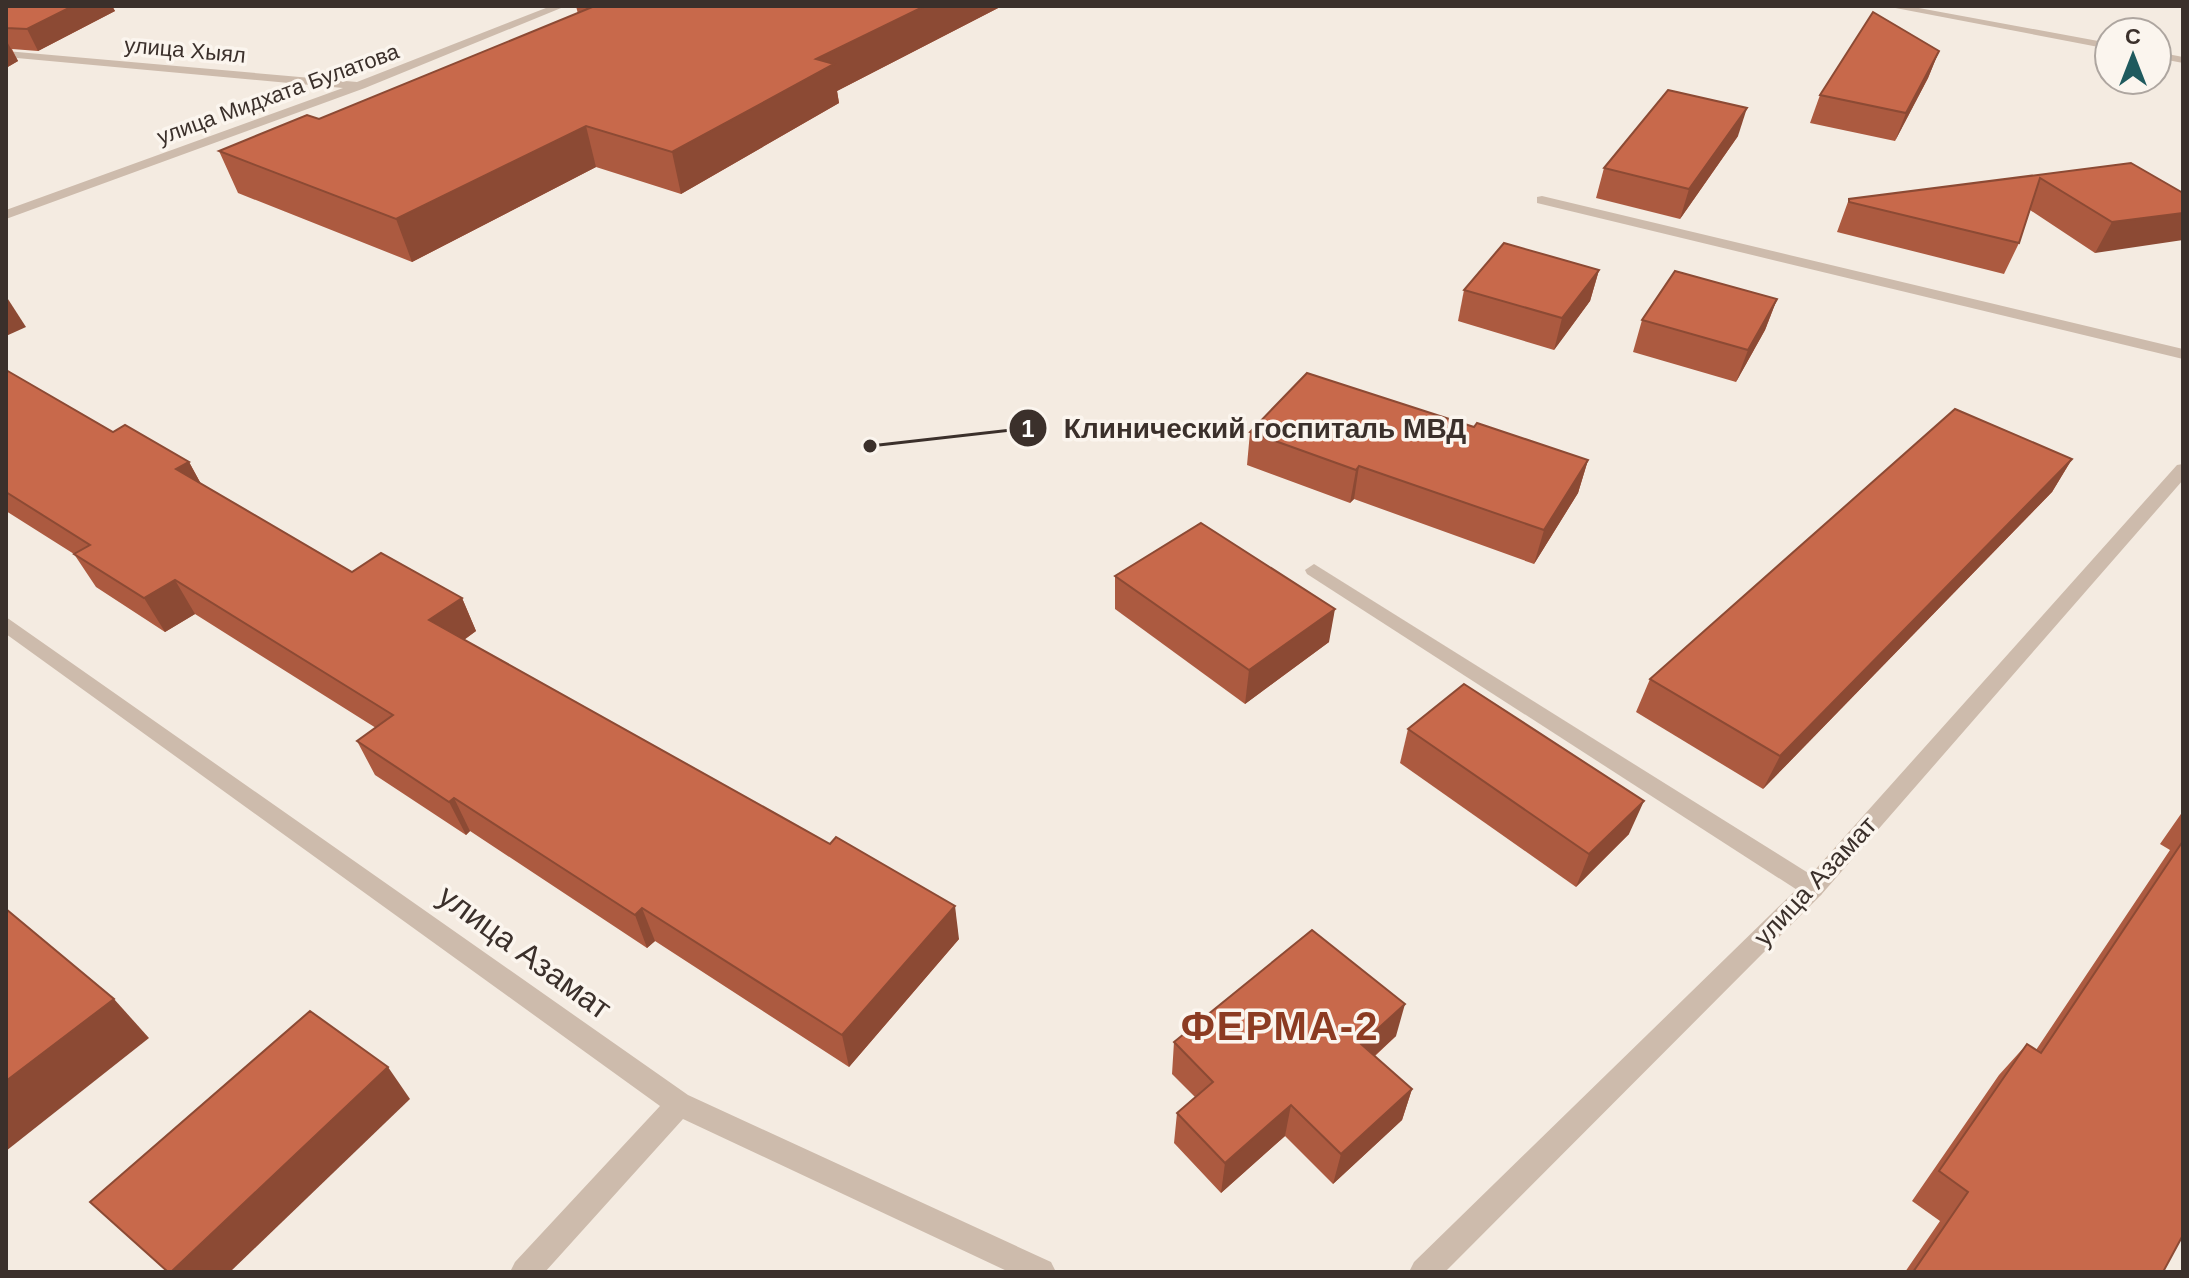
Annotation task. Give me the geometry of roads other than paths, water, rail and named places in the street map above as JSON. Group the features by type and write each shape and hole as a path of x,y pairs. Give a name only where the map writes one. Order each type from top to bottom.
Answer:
{"street":[{"name":"улица Мидхата Булатова","path":"6,215 361,85 561,6"},
{"path":"1890,6 2093,43"},
{"name":"улица Хыял","path":"6,54 361,85"},
{"path":"1542,200 2183,354"},
{"name":"улица Азамат","path":"1424,1272 1813,888 2183,469"},
{"path":"1314,570 1813,888"},
{"name":"улица Азамат","path":"6,624 679,1104 1041,1272"},
{"path":"525,1272 679,1104"}],"place":[{"name":"Клинический госпиталь МВД","path":"870,446"}],"district":[{"name":"ФЕРМА-2","path":"1280,1026"}]}
